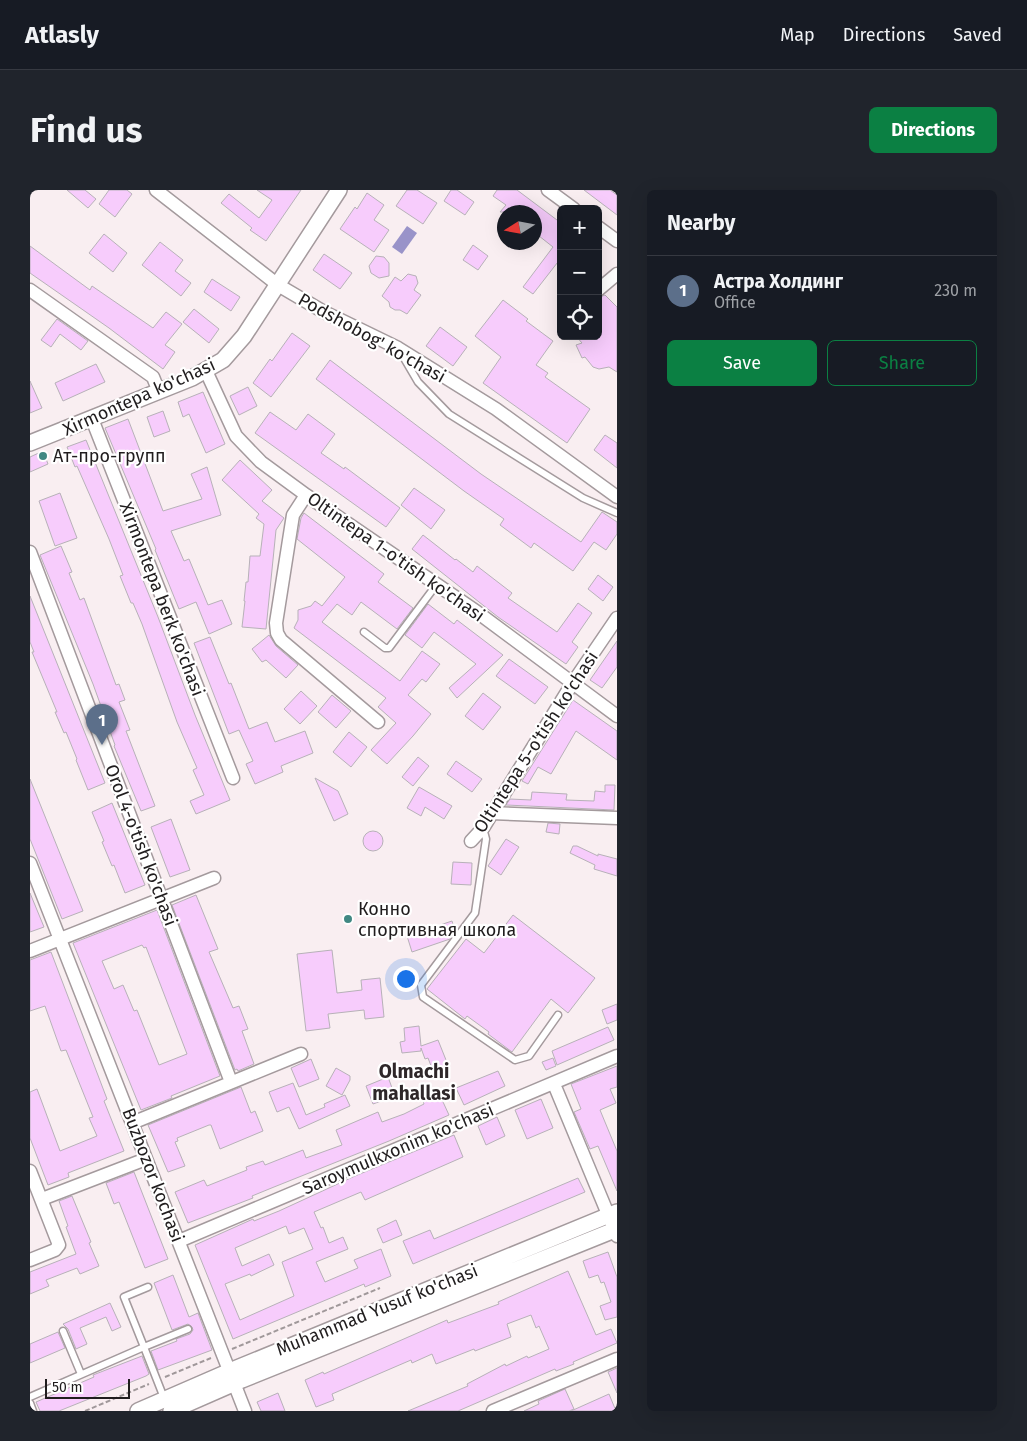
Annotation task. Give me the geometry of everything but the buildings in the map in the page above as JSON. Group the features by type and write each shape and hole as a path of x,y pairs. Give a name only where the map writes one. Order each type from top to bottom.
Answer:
{"street":[{"name":"Podshobog' ko'chasi","path":"156,190 278,285 324,312 398,348 496,409 617,497"},
{"name":"Xirmontepa ko'chasi","path":"30,443 159,392 206,371 223,360 236,347 339,190"},
{"path":"548,190 569,205"},
{"path":"602,230 617,241"},
{"path":"602,287 617,274"},
{"path":"30,290 154,377 159,392"},
{"name":"Oltintepa 1-o'tish ko'chasi","path":"206,371 236,436 261,462 437,584 617,716"},
{"name":"Xirmontepa berk ko'chasi","path":"92,419 233,778"},
{"path":"306,495 293,515 276,623 277,633 281,640 378,722"},
{"name":"Orol 4-o'tish ko'chasi","path":"30,552 231,1082"},
{"name":"Oltintepa 5-o'tish ko'chasi","path":"471,841 482,828 572,684 617,618"},
{"path":"491,813 617,818"},
{"name":"Buzbozor kochasi","path":"30,863 246,1411"},
{"path":"30,951 214,878"},
{"path":"132,1122 301,1054"},
{"name":"Saroymulkxonim ko'chasi","path":"179,1241 617,1056"},
{"path":"554,1084 613,1213 616,1231"},
{"path":"42,1199 146,1159"},
{"path":"30,1171 59,1246 55,1250 30,1260"},
{"name":"Muhammad Yusuf ko'chasi","path":"138,1411 168,1405 613,1213"},
{"name":"Muhammad Yusuf ko'chasi","path":"232,1377 616,1231"},
{"path":"492,1411 617,1359"}],"lane":[{"path":"398,348 418,382 449,414 583,498 617,512"},
{"path":"364,632 385,648 388,648 437,584"},
{"path":"482,828 486,839 475,913 421,985 423,997 515,1060 529,1056 558,1015"},
{"path":"148,1287 124,1297 168,1405"},
{"path":"30,1397 144,1347 188,1330"},
{"path":"63,1331 81,1374"},
{"path":"30,1403 34,1411"}],"path":[{"path":"230,1350 380,1288"},
{"path":"166,1377 210,1358"},
{"path":"85,1411 157,1381"}],"shaded area":[{"path":"407,226 417,233 402,254 392,247"}],"place":[{"name":"Ат-про-групп","path":"43,456"},
{"name":"Астра Холдинг","path":"102,745"},
{"name":"Конно спортивная школа","path":"348,919"}],"district":[{"name":"Olmachi mahallasi","path":"414,1082"}]}
